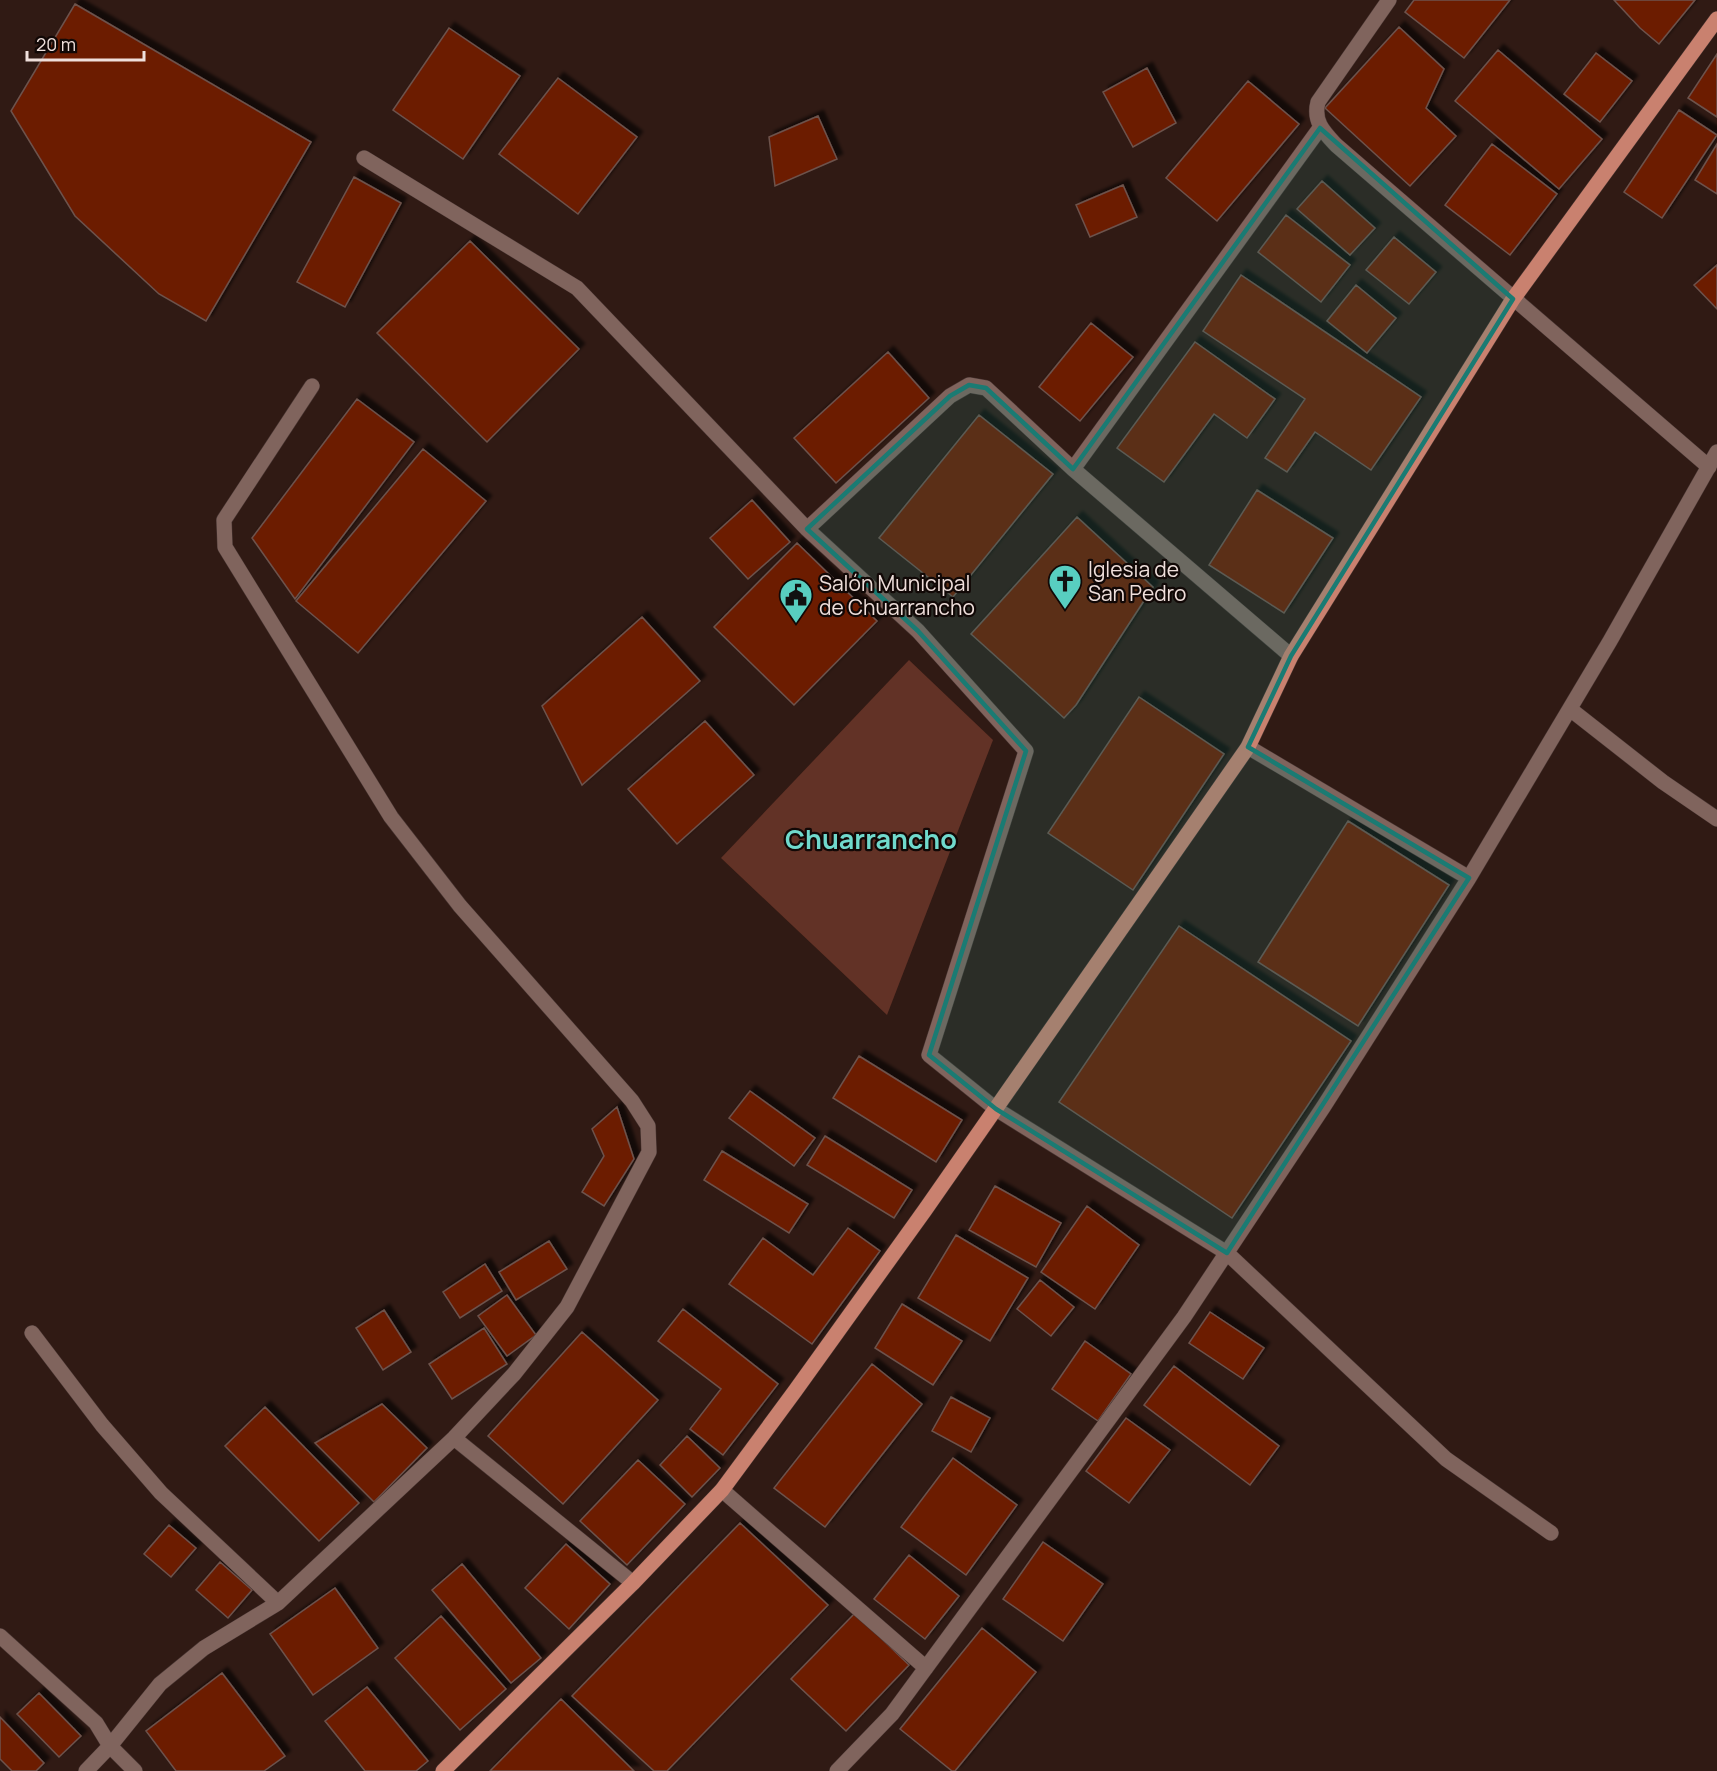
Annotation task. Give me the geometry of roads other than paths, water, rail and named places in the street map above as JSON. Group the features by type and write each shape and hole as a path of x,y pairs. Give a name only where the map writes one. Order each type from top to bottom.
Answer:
{"main road":[{"path":"443,1771 633,1583 722,1490 795,1391 996,1109 1248,747 1291,656 1514,299 1717,19"}],"street":[{"path":"1389,0 1318,102 1315,113 1320,128 1336,145 1708,467"},
{"path":"1073,469 1320,128"},
{"path":"364,159 576,288 807,529 918,631 1026,751 929,1054 996,1109 1227,1253 1446,1459 1551,1533"},
{"path":"807,529 950,396 969,385 986,388 1073,469 1291,656"},
{"path":"86,1771 110,1746 160,1684 204,1648 278,1603 454,1438 514,1374 567,1307 649,1152 648,1126 632,1101 460,906 391,817 225,547 224,520 312,386"},
{"path":"837,1771 891,1714 926,1668 1184,1317 1227,1253 1469,878 1570,709 1717,452"},
{"path":"1570,709 1663,782 1717,819"},
{"path":"1248,747 1469,878"},
{"path":"32,1333 102,1425 160,1493 278,1603"},
{"path":"454,1438 633,1583"},
{"path":"722,1490 926,1668"},
{"path":"0,1636 96,1723 110,1746 135,1771"}],"place":[{"name":"Iglesia de San Pedro","path":"1065,610"},
{"name":"Salón Municipal de Chuarrancho","path":"796,624"}],"district":[{"name":"Chuarrancho","path":"871,838"}]}
